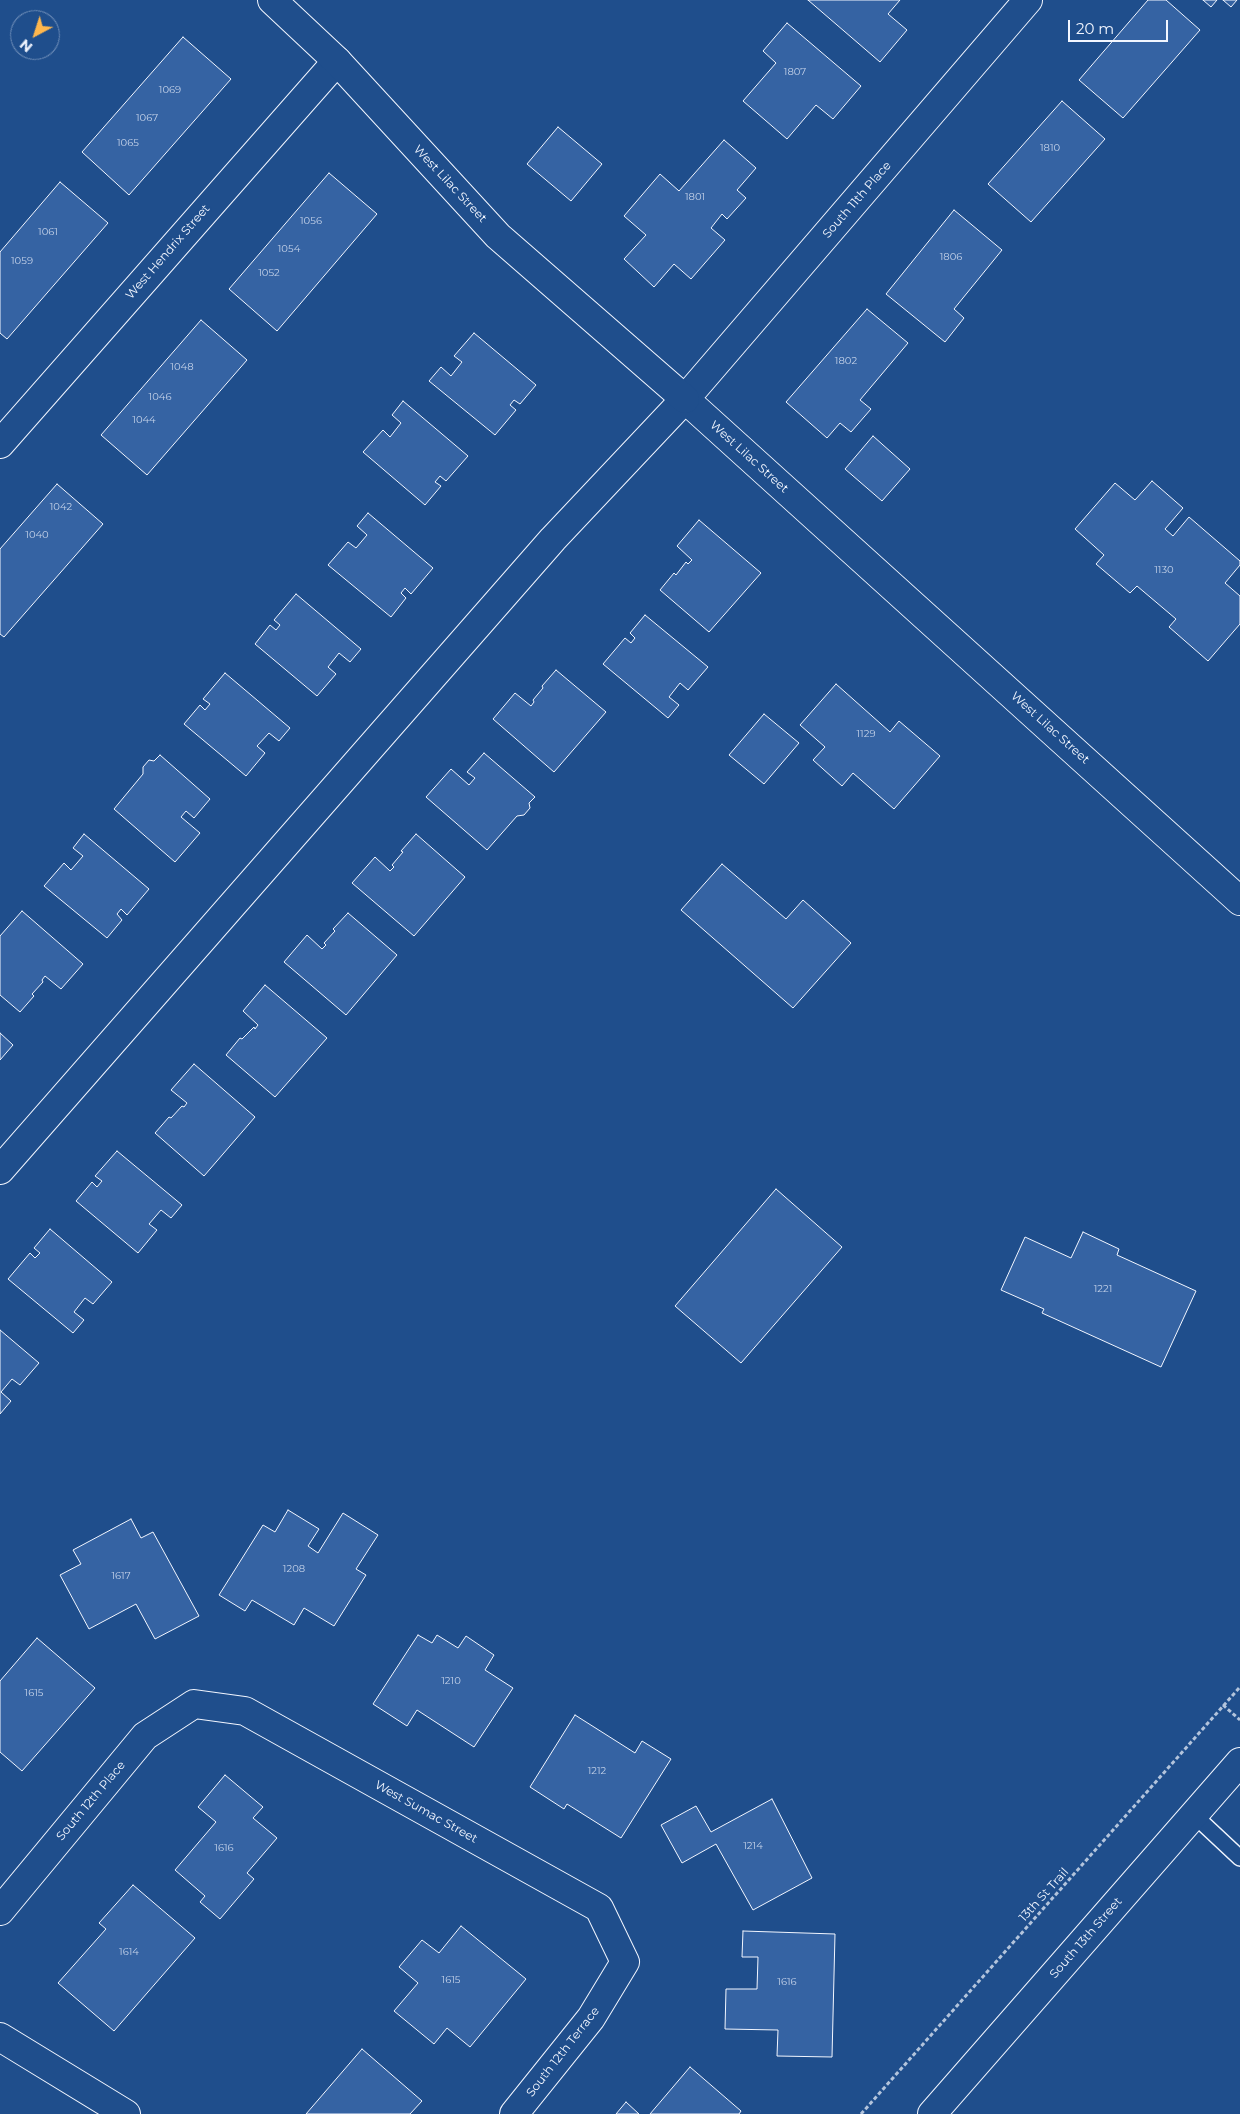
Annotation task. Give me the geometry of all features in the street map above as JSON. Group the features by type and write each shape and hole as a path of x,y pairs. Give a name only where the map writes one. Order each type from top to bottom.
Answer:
{"street":[{"name":"West Lilac Street","path":"272,0 337,61 498,236 685,399 1240,900"},
{"name":"South 11th Place","path":"0,1170 553,539 685,399 1028,0"},
{"name":"West Hendrix Street","path":"0,444 337,61"},
{"name":"South 12th Place","path":"0,1911 145,1736 194,1704"},
{"name":"West Sumac Street","path":"194,1704 245,1711 599,1908 625,1962"},
{"name":"South 13th Street","path":"932,2114 1240,1762"},
{"name":"South 12th Terrace","path":"514,2114 591,2018 625,1962"},
{"path":"0,2037 126,2114"}],"lane":[{"path":"1194,1815 1240,1858"}],"path":[{"name":"13th St Trail","path":"861,2114 1240,1687"},
{"path":"1223,1705 1240,1720"}],"building":[{"path":"808,0 900,0 888,14 907,30 880,62"},
{"path":"1148,0 1166,0 1200,30 1123,118 1079,80"},
{"path":"1203,0 1217,0 1211,7"},
{"path":"1223,0 1237,0 1231,7"},
{"path":"787,23 861,86 833,119 816,105 787,139 743,101 776,63 763,51"},
{"path":"183,37 231,79 129,195 82,152"},
{"path":"1062,101 1105,139 1031,222 988,184"},
{"path":"558,127 602,164 571,201 527,164"},
{"path":"724,140 756,168 737,190 746,198 727,219 722,214 711,228 725,240 691,279 674,264 654,287 624,259 646,235 624,216 660,174 679,191"},
{"path":"329,173 377,214 277,331 229,289"},
{"path":"60,182 108,223 7,339 0,333 0,252"},
{"path":"954,210 1002,250 954,309 964,318 945,342 886,294"},
{"path":"867,309 908,343 860,400 871,409 851,432 840,423 827,438 786,402"},
{"path":"201,320 247,360 147,475 101,435"},
{"path":"474,333 536,385 520,404 514,400 510,405 516,410 495,435 429,381 441,367 451,376 462,362 454,356"},
{"path":"403,401 468,456 446,481 440,476 435,482 441,486 425,505 363,452 383,430 390,437 401,423 392,415"},
{"path":"873,436 910,469 882,501 845,469"},
{"path":"1152,481 1183,508 1165,529 1173,536 1189,517 1240,561 1240,565 1225,583 1240,596 1240,624 1208,661 1169,627 1176,619 1137,586 1130,593 1096,564 1104,555 1075,529 1115,483 1135,500"},
{"path":"57,484 103,524 4,637 0,634 0,549"},
{"path":"368,513 433,568 411,594 405,588 401,593 406,598 391,617 328,565 348,542 356,548 367,535 357,526"},
{"path":"699,520 761,573 709,632 660,590 674,573 676,575 686,562 688,564 692,560 677,546"},
{"path":"296,594 361,649 350,662 339,653 328,667 336,674 317,696 255,644 270,625 276,630 280,625 274,620"},
{"path":"645,615 708,667 688,690 680,683 669,697 679,705 668,718 603,664 625,638 631,643 635,638 630,633"},
{"path":"556,670 606,712 554,772 493,719 515,693 531,706 534,702 533,700 543,688 542,686"},
{"path":"225,673 290,728 279,741 269,733 257,746 265,753 246,776 184,724 200,705 205,710 210,704 203,699"},
{"path":"836,684 890,732 899,721 940,756 894,809 853,773 842,786 813,760 825,747 800,725"},
{"path":"764,714 799,743 764,784 729,755"},
{"path":"484,753 535,797 529,803 530,808 524,815 517,816 487,850 426,797 451,769 469,785 475,778 467,772"},
{"path":"160,755 210,799 194,818 186,811 181,817 200,833 175,862 114,809 143,774 143,767 149,760 154,761"},
{"path":"84,834 149,889 127,915 121,909 117,914 122,920 107,938 44,886 64,863 71,870 83,856 73,848"},
{"path":"416,834 465,877 414,936 352,883 375,857 390,871 394,867 392,865 403,852 401,851"},
{"path":"722,864 786,919 803,900 851,943 793,1008 681,910"},
{"path":"22,911 83,964 61,989 45,976 42,980 43,982 32,994 34,996 20,1012 0,995 0,936"},
{"path":"348,913 397,955 346,1015 284,962 307,935 322,949 326,945 324,943 335,931 333,929"},
{"path":"265,985 327,1038 275,1097 226,1055 240,1038 242,1039 258,1025 243,1011"},
{"path":"0,1033 13,1045 0,1060"},
{"path":"194,1064 255,1117 204,1176 155,1133 169,1117 171,1118 187,1103 171,1090"},
{"path":"117,1151 182,1205 171,1218 161,1210 149,1224 157,1230 138,1253 76,1201 92,1182 97,1187 102,1181 95,1176"},
{"path":"776,1189 842,1247 741,1363 675,1306"},
{"path":"50,1229 112,1282 93,1304 85,1298 74,1312 84,1320 73,1333 8,1279 30,1253 35,1258 40,1253 34,1248"},
{"path":"1083,1232 1119,1249 1117,1255 1196,1291 1161,1367 1042,1313 1044,1309 1001,1290 1025,1237 1071,1258"},
{"path":"0,1330 39,1363 20,1385 12,1379 1,1392 11,1401 0,1414"},
{"path":"288,1510 319,1529 308,1546 318,1553 343,1513 378,1535 356,1569 366,1575 334,1626 304,1608 294,1625 252,1600 245,1611 219,1595 263,1525 275,1532"},
{"path":"131,1519 141,1538 153,1532 199,1616 155,1639 136,1604 89,1629 60,1575 81,1564 73,1550"},
{"path":"418,1635 432,1643 437,1635 458,1648 466,1636 494,1655 485,1670 513,1688 474,1747 417,1710 407,1726 373,1704"},
{"path":"37,1638 95,1688 22,1771 0,1752 0,1681"},
{"path":"575,1715 635,1753 642,1741 671,1759 621,1838 567,1804 564,1809 530,1787"},
{"path":"225,1775 263,1807 253,1818 277,1838 247,1873 254,1879 220,1919 200,1902 205,1896 175,1870 216,1822 198,1807"},
{"path":"772,1799 812,1878 753,1910 716,1844 682,1863 661,1825 696,1806 711,1832"},
{"path":"133,1885 195,1938 114,2031 58,1983 106,1929 99,1923"},
{"path":"461,1926 526,1979 470,2047 447,2028 434,2044 394,2011 418,1983 399,1967 422,1940 439,1953"},
{"path":"743,1931 835,1934 832,2057 777,2056 778,2030 725,2029 726,1989 757,1989 758,1957 742,1957"},
{"path":"362,2049 422,2101 410,2114 306,2114"},
{"path":"690,2067 741,2111 739,2114 650,2114"},
{"path":"626,2102 639,2114 616,2114"}]}
